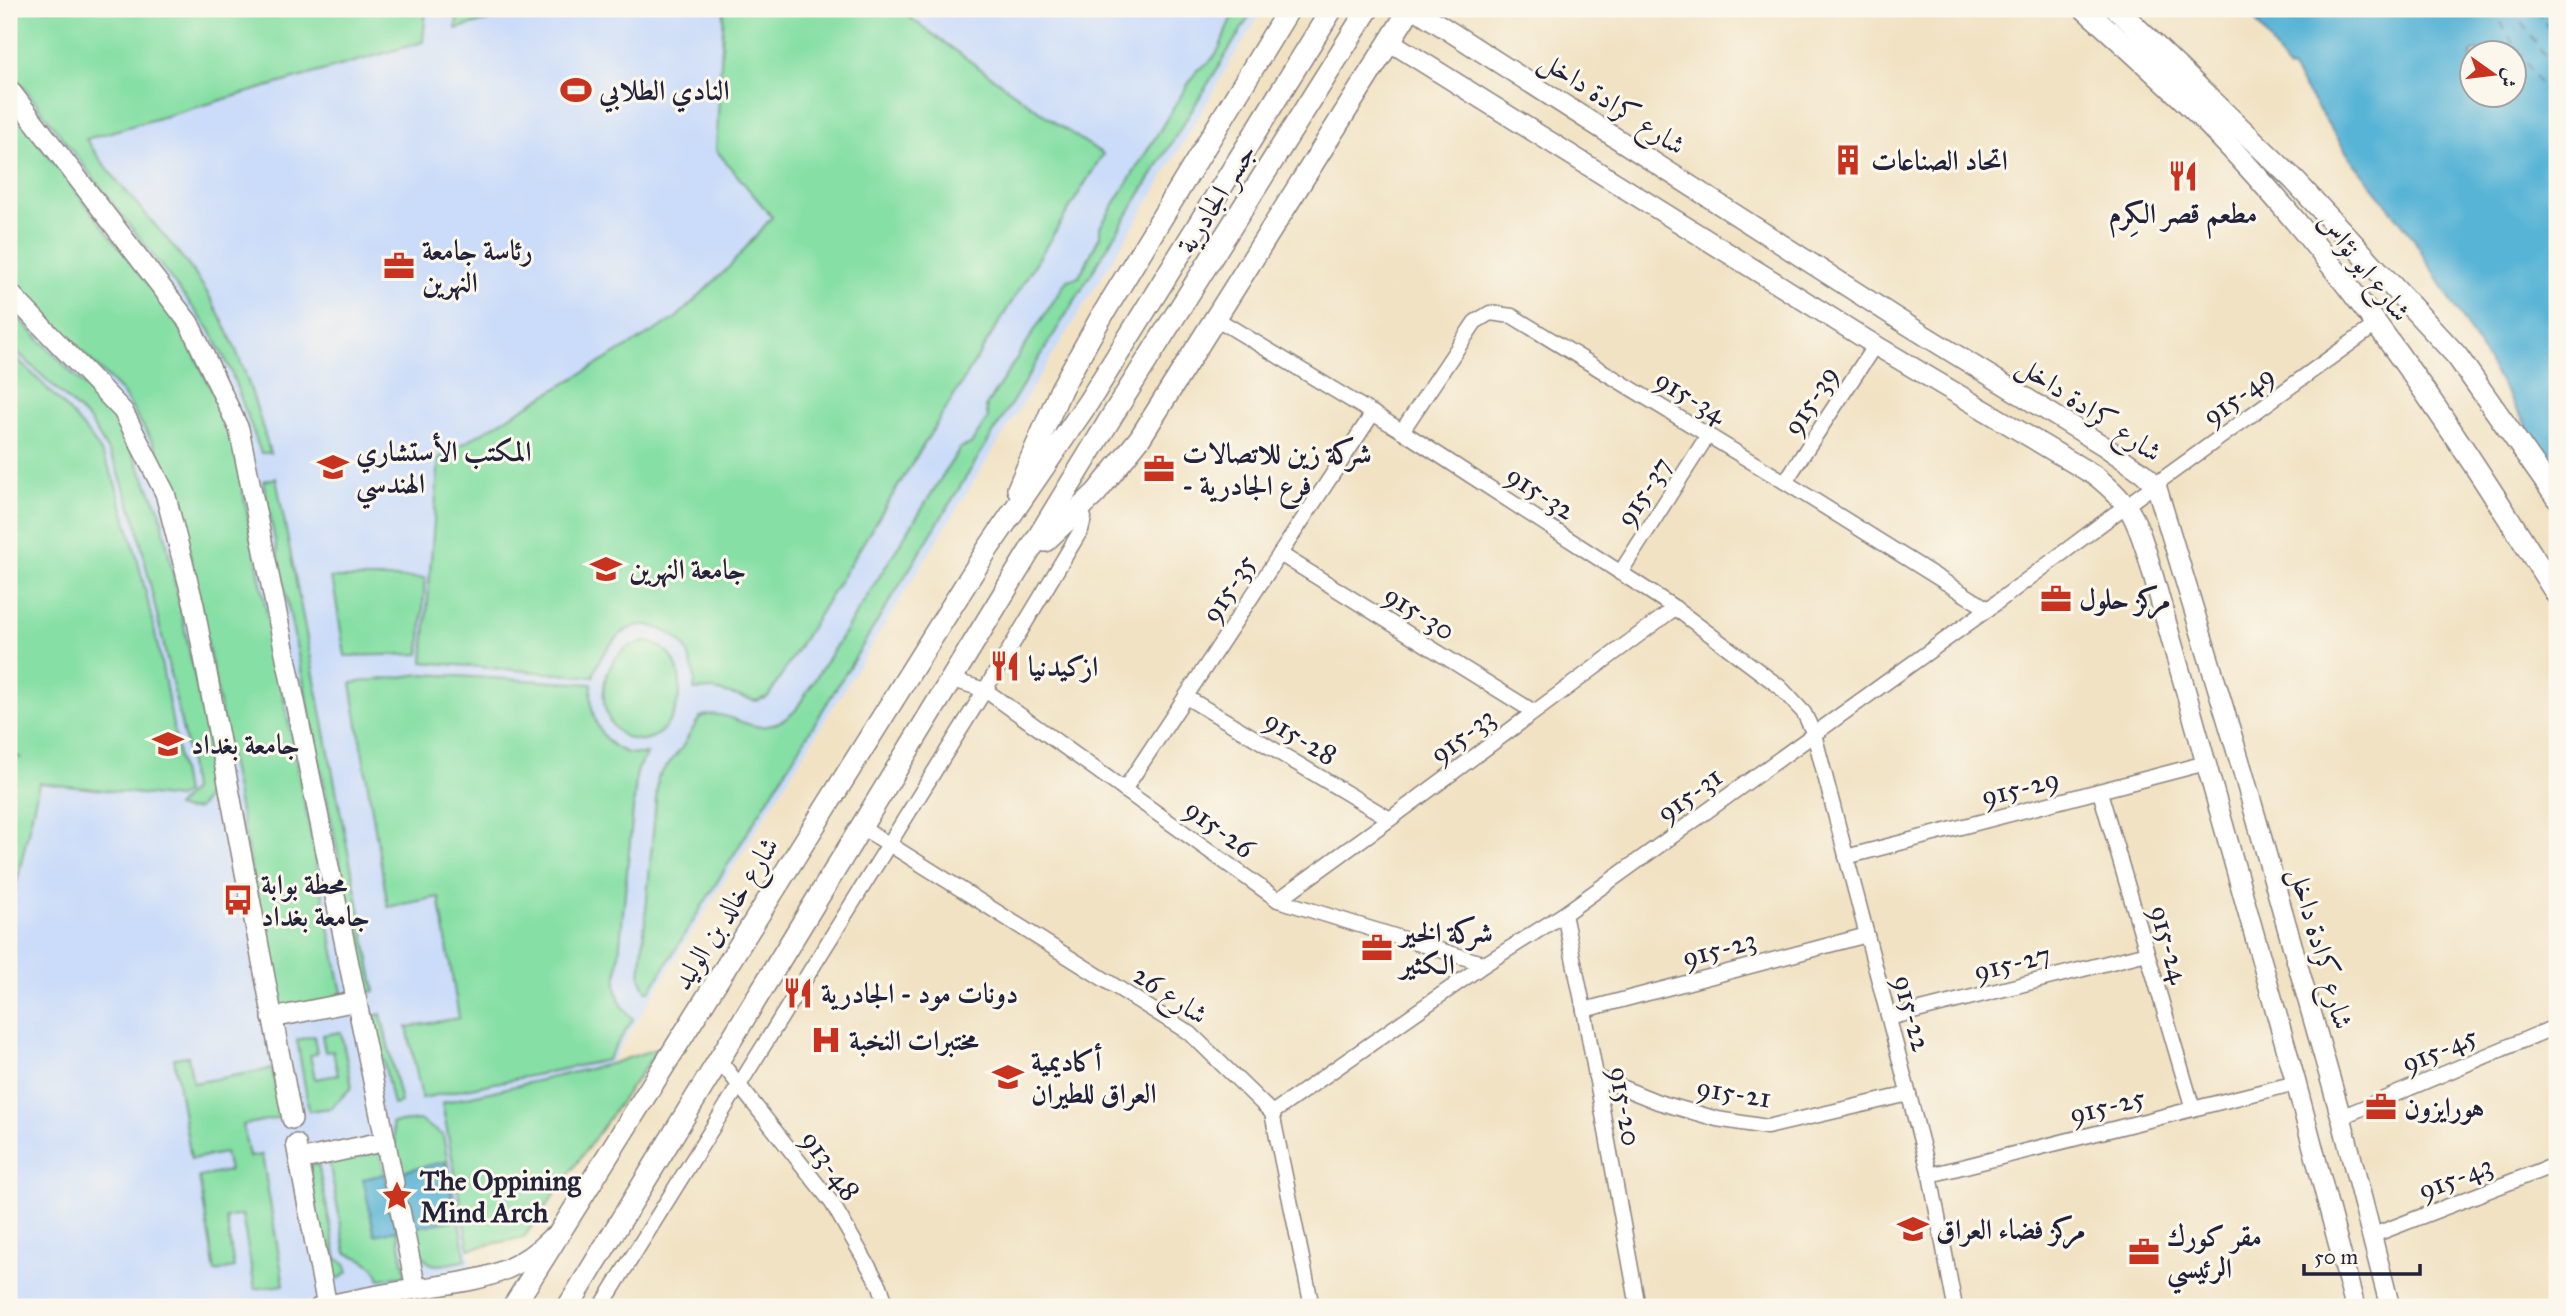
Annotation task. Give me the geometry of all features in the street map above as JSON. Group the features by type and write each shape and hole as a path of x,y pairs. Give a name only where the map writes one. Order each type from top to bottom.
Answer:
{"main road":[{"path":"987,550 1009,509 1061,389 1100,319 1289,9"},
{"name":"جسر الجادرية","path":"987,550 1089,401 1332,9"},
{"name":"جسر الجادرية","path":"1019,569 1368,9"},
{"path":"568,1307 1019,569 1081,508 1126,457 1217,319 1389,41 1412,9"},
{"name":"شارع كرادة داخل","path":"1412,9 1898,319 2104,446 2144,473 2156,485 2244,772 2340,1117 2389,1307"},
{"name":"شارع ابو نؤاس","path":"2085,9 2210,125 2292,218 2378,324 2475,465 2557,595"},
{"name":"شارع ابو نؤاس","path":"2117,9 2294,180 2457,356 2557,498"},
{"name":"شارع كرادة داخل","path":"1389,41 1875,345 2097,477 2128,505 2139,527 2148,556 2296,1083 2355,1307"},
{"path":"9,89 189,323 239,429 394,1183"},
{"path":"9,292 122,411 165,493 194,605 292,1119"},
{"name":"شارع خالد بن الوليد","path":"513,1307 987,550"},
{"path":"272,1018 357,1001"},
{"path":"386,1141 298,1152 323,1307 416,1289 463,1284 506,1270 536,1254 571,1213"},
{"path":"400,1210 416,1289"}],"street":[{"name":"915-34","path":"1402,431 1475,321 1490,313 1512,316 1785,482 1988,610"},
{"name":"915-32","path":"1217,319 1402,431 1675,608 1780,687 1804,713 1814,734"},
{"name":"915-49","path":"2128,505 2378,324"},
{"name":"915-39","path":"1785,482 1875,345"},
{"name":"915-35","path":"1124,790 1373,413"},
{"name":"915-37","path":"1619,573 1708,435"},
{"name":"915-31","path":"1272,1113 1485,964 1564,914 1988,610 2128,505"},
{"path":"601,1307 985,690 1081,530 1084,518 1081,508"},
{"name":"915-30","path":"1280,554 1534,712"},
{"name":"915-33","path":"1278,900 1675,608"},
{"name":"915-26","path":"953,680 985,690 1278,900 1485,964"},
{"name":"915-28","path":"1186,696 1390,820"},
{"name":"915-22","path":"1814,734 1930,1175 1955,1307"},
{"name":"915-29","path":"1846,857 2206,762"},
{"name":"915-24","path":"2100,792 2193,1109"},
{"name":"شارع 26","path":"862,828 1191,1034 1272,1113"},
{"name":"915-20","path":"1564,914 1638,1307"},
{"name":"915-23","path":"1584,1010 1867,934"},
{"name":"915-27","path":"1889,1018 2147,953"},
{"name":"915-45","path":"2340,1117 2557,1026"},
{"name":"913-48","path":"720,1061 832,1203 880,1286 887,1307"},
{"name":"915-21","path":"1596,1077 1658,1102 1717,1119 1767,1127 1909,1094"},
{"name":"915-25","path":"1930,1175 2296,1083"},
{"path":"1272,1113 1312,1307"},
{"name":"915-43","path":"2371,1236 2557,1164"}],"shaded area":[{"name":"جامعة النهرين","path":"9,9 1264,9 1157,188 610,1064 442,1103 472,1266 284,1307 9,1307"}],"green space":[{"path":"9,9 426,9 423,42 86,139 208,294 244,371 270,453 261,453 230,369 210,330 9,68"},
{"path":"458,9 531,9 456,29"},
{"path":"724,9 898,9 1103,154 768,697 756,701 711,689 694,690 694,674 682,643 662,630 647,625 633,627 613,641 593,677 423,662 439,458 676,318 731,265 772,217 716,150"},
{"path":"1236,9 1254,9 650,991 646,991 640,977 658,777 681,749 700,717 724,716 756,726 768,726 780,722 795,711 960,448 971,444 988,418 986,406 1067,280 1079,277 1100,236 1100,227 1197,70 1213,58 1218,50"},
{"path":"9,105 182,328 231,431 343,998 278,1008 181,507 154,444 121,391 9,279"},
{"path":"9,308 115,417 160,511 213,764 212,789 198,809 176,807 192,790 188,754 136,521 115,463 90,421 9,344"},
{"path":"9,351 80,424 99,449 112,475 137,556 153,624 185,793 178,798 39,783 9,917 9,756 21,758 9,754"},
{"path":"276,478 375,991 366,993 263,481"},
{"path":"330,578 425,578 420,654 345,656"},
{"path":"644,642 663,649 675,663 680,681 678,700 671,719 660,733 644,740 626,737 612,724 605,707 604,686 617,657 633,645"},
{"path":"422,674 592,684 593,711 603,734 621,750 633,754 647,754 637,769 616,986 622,1004 633,1019 607,1060 422,1098 407,1027 459,1018 439,897 388,907 351,683"},
{"path":"381,1014 401,1103 393,1105 374,1016"},
{"path":"341,1032 352,1087 331,1108 309,1111 297,1040 314,1036 317,1054 310,1055 315,1079 338,1075 333,1051 325,1052 322,1035"},
{"path":"659,1048 524,1237 469,1249 442,1103 610,1064"},
{"path":"188,1056 193,1083 272,1069 281,1117 243,1125 249,1157 262,1155 284,1285 255,1289 242,1215 226,1218 234,1268 215,1272 199,1177 229,1171 225,1153 191,1159 174,1058"},
{"path":"419,1120 443,1135 466,1260 434,1265 424,1258 411,1228 445,1162 400,1172 392,1123"},
{"path":"380,1152 385,1174 364,1179 374,1234 397,1230 406,1276 380,1279 367,1262 346,1253 329,1161"},
{"path":"318,1164 337,1259 345,1263 348,1272 338,1279 327,1281 309,1166"}],"water":[{"path":"2248,9 2557,9 2557,476 2412,236 2351,159 2291,68 2288,69"},
{"path":"445,1162 456,1220 411,1228 400,1172"},
{"path":"385,1174 397,1230 375,1235 363,1179"}],"ferry route":[{"path":"2491,9 2557,109"},
{"path":"2513,9 2557,75"},
{"path":"2536,9 2557,41"}],"tunnel":[{"path":"394,1183 400,1210"}],"place":[{"name":"النادي الطلابي","path":"576,90"},
{"name":"اتحاد الصناعات","path":"1848,160"},
{"name":"مطعم قصر الكِرم","path":"2183,176"},
{"name":"رئاسة جامعة النهرين","path":"399,266"},
{"name":"المكتب الأستشاري الهندسي","path":"333,467"},
{"name":"شركة زين للاتصالات - فرع الجادرية","path":"1159,469"},
{"name":"جامعة النهرين","path":"606,569"},
{"name":"مركز حلول","path":"2056,599"},
{"name":"ازكيدنيا","path":"1005,666"},
{"name":"جامعة بغداد","path":"168,744"},
{"name":"محطة بوابة جامعة بغداد","path":"238,900"},
{"name":"شركة الخير الكثير","path":"1377,948"},
{"name":"دونات مود - الجادرية","path":"798,993"},
{"name":"مختبرات النخبة","path":"826,1040"},
{"name":"أكاديمية العراق للطيران","path":"1008,1077"},
{"name":"هورايزون","path":"2381,1107"},
{"name":"The Oppining Mind Arch","path":"397,1196"},
{"name":"مركز فضاء العراق","path":"1913,1229"},
{"name":"مقر كورك الرئيسي","path":"2144,1252"}]}
